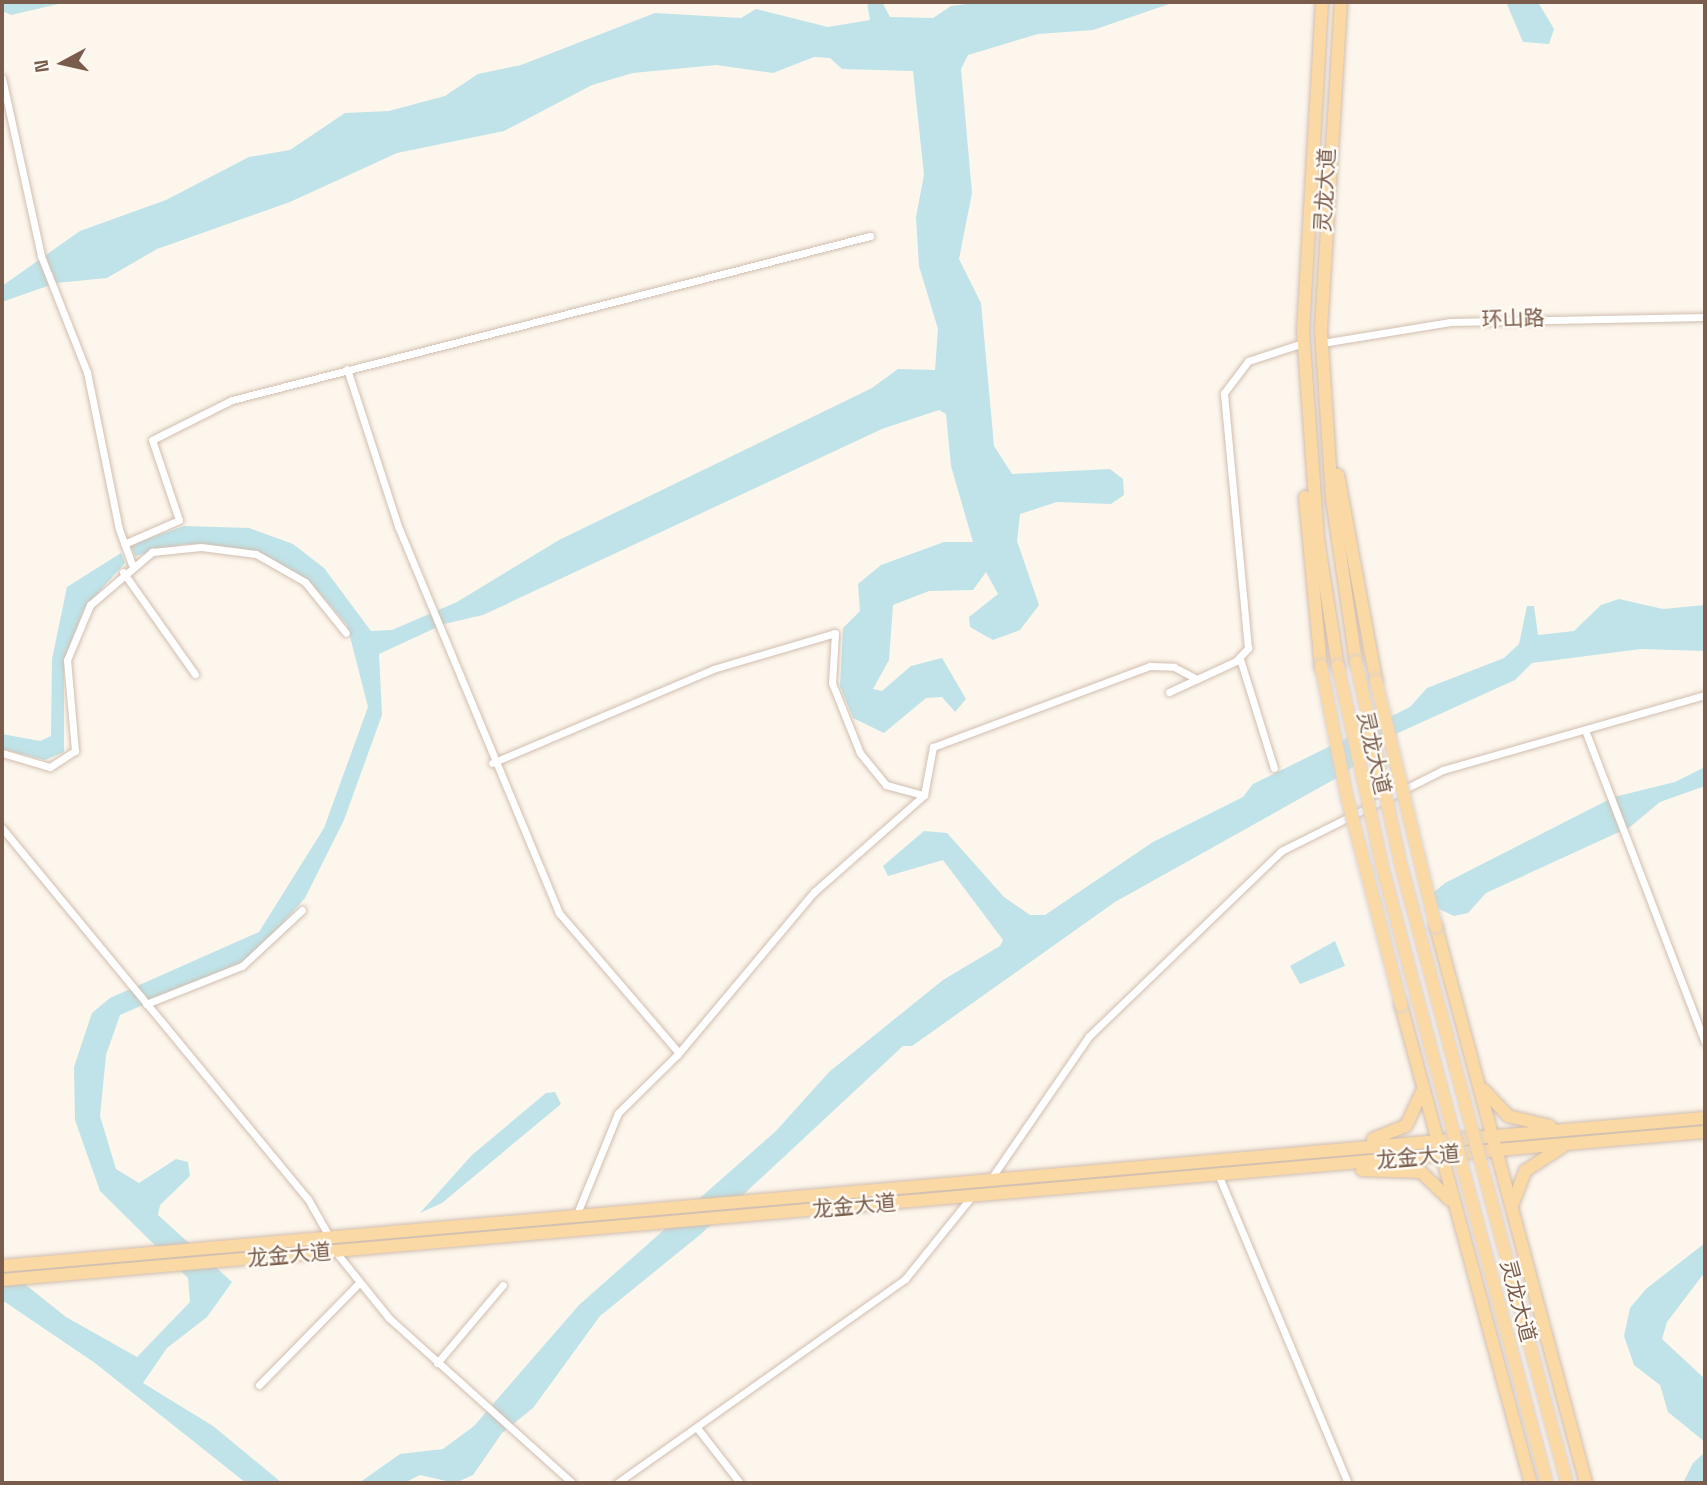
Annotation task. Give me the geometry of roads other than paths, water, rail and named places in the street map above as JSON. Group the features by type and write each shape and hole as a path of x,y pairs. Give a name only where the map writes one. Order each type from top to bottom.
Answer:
{"main road":[{"name":"灵龙大道","path":"1322,2 1307,190 1303,343 1318,539 1338,666 1382,865 1547,1483"},
{"name":"灵龙大道","path":"1341,2 1324,204 1322,343 1336,536 1356,662 1400,861 1567,1483"},
{"path":"1305,374 1306,498 1321,666 1347,797 1454,1206 1531,1483"},
{"path":"1324,391 1376,681 1436,927 1586,1483"},
{"path":"1476,1075 1508,1116 1571,1129"},
{"path":"1278,1155 1395,1135 1416,1114 1421,1080"},
{"name":"龙金大道","path":"3,1266 1705,1118"},
{"name":"龙金大道","path":"2,1280 1705,1132"},
{"path":"1513,1211 1525,1171 1573,1143"},
{"path":"1285,1168 1412,1170 1434,1181 1454,1206"}],"street":[{"path":"2,78 41,256 50,286 87,372 124,544 132,564"},
{"path":"124,544 179,520 152,440 232,400 870,236"},
{"name":"环山路","path":"1322,343 1450,322 1705,317"},
{"path":"1169,692 1240,659 1249,640 1224,393 1248,361 1303,343"},
{"path":"347,369 431,610 492,763 568,930 679,1053"},
{"path":"2,753 50,766 75,751 67,660 90,605 132,564 159,550 228,548 256,554 305,582 346,633"},
{"path":"122,572 195,674"},
{"path":"492,763 713,669 835,633 832,683 860,753 883,783 925,795"},
{"path":"1240,659 1274,768"},
{"path":"576,1216 615,1116 679,1053 814,892 925,795 930,754 939,744 1150,666 1174,667 1197,679"},
{"path":"989,1180 1088,1036 1281,851 1429,775 1705,695"},
{"path":"1585,730 1623,835 1705,1042"},
{"path":"2,828 314,1207 330,1237"},
{"path":"144,1003 201,978 232,972 264,950 302,910"},
{"path":"1218,1174 1348,1483"},
{"path":"617,1483 698,1429 905,1279 972,1196"},
{"path":"335,1251 357,1285 437,1363 572,1483"},
{"path":"259,1385 357,1285"},
{"path":"437,1363 503,1285"},
{"path":"698,1429 740,1483"}],"water":[{"path":"2,2 67,2 11,15 2,11"},
{"path":"867,2 882,2 890,17 933,18 951,6 982,2 1175,2 1093,30 1038,34 968,55 961,69 972,193 959,259 981,303 994,446 1012,474 1110,469 1123,479 1124,495 1111,504 1057,502 1020,514 1017,541 1039,605 1020,630 993,640 970,627 969,617 998,594 986,572 973,590 929,591 893,605 889,660 873,689 882,691 911,666 942,658 966,699 955,712 942,697 926,698 884,733 853,718 840,686 843,628 860,611 858,584 881,565 944,542 973,542 951,466 946,414 939,410 882,429 483,615 444,624 379,654 382,715 344,820 305,898 251,958 120,1015 106,1055 100,1116 116,1169 139,1183 176,1159 188,1162 190,1176 160,1205 158,1215 232,1282 207,1317 167,1348 143,1383 213,1426 282,1483 246,1483 95,1363 2,1300 2,1266 66,1317 137,1357 190,1302 188,1278 100,1191 75,1120 74,1067 92,1013 110,998 259,932 324,828 368,707 347,625 312,584 241,549 186,544 135,556 131,545 184,526 249,528 293,544 324,568 371,631 392,630 457,602 559,540 872,388 898,369 935,370 938,329 919,266 916,217 924,175 913,71 842,69 830,58 814,57 773,73 716,65 633,73 592,85 504,131 397,153 290,202 157,249 107,278 56,283 2,302 2,286 80,231 166,200 249,157 290,150 345,113 389,111 445,96 478,74 521,65 655,13 741,18 756,9 828,27 870,20"},
{"path":"1506,2 1538,2 1554,29 1549,44 1523,42"},
{"path":"121,553 125,563 85,607 64,660 64,752 45,760 2,749 2,734 40,741 51,736 52,659 67,587"},
{"path":"1619,599 1663,609 1705,605 1705,651 1641,649 1532,663 1515,680 1398,733 1342,775 1115,902 912,1046 903,1046 701,1234 600,1316 533,1408 502,1433 473,1475 455,1483 420,1475 404,1483 359,1483 400,1454 443,1449 474,1426 579,1305 776,1131 829,1072 943,980 1000,946 1003,940 943,860 888,876 883,866 924,831 947,833 1004,897 1030,915 1045,915 1153,842 1243,797 1253,784 1410,707 1427,688 1504,658 1519,644 1527,606 1534,606 1538,635 1574,631 1601,605"},
{"path":"1705,767 1705,786 1660,802 1630,827 1486,893 1468,913 1454,916 1437,908 1433,893 1445,883 1614,797 1675,782"},
{"path":"1335,941 1345,966 1300,984 1290,966"},
{"path":"555,1092 561,1104 442,1203 420,1213 472,1155 546,1093"},
{"path":"1705,1243 1705,1272 1667,1322 1662,1339 1705,1379 1705,1442 1668,1412 1660,1385 1634,1365 1624,1336 1630,1308 1646,1289"},
{"path":"1705,1452 1705,1483 1683,1483 1693,1463"}]}
